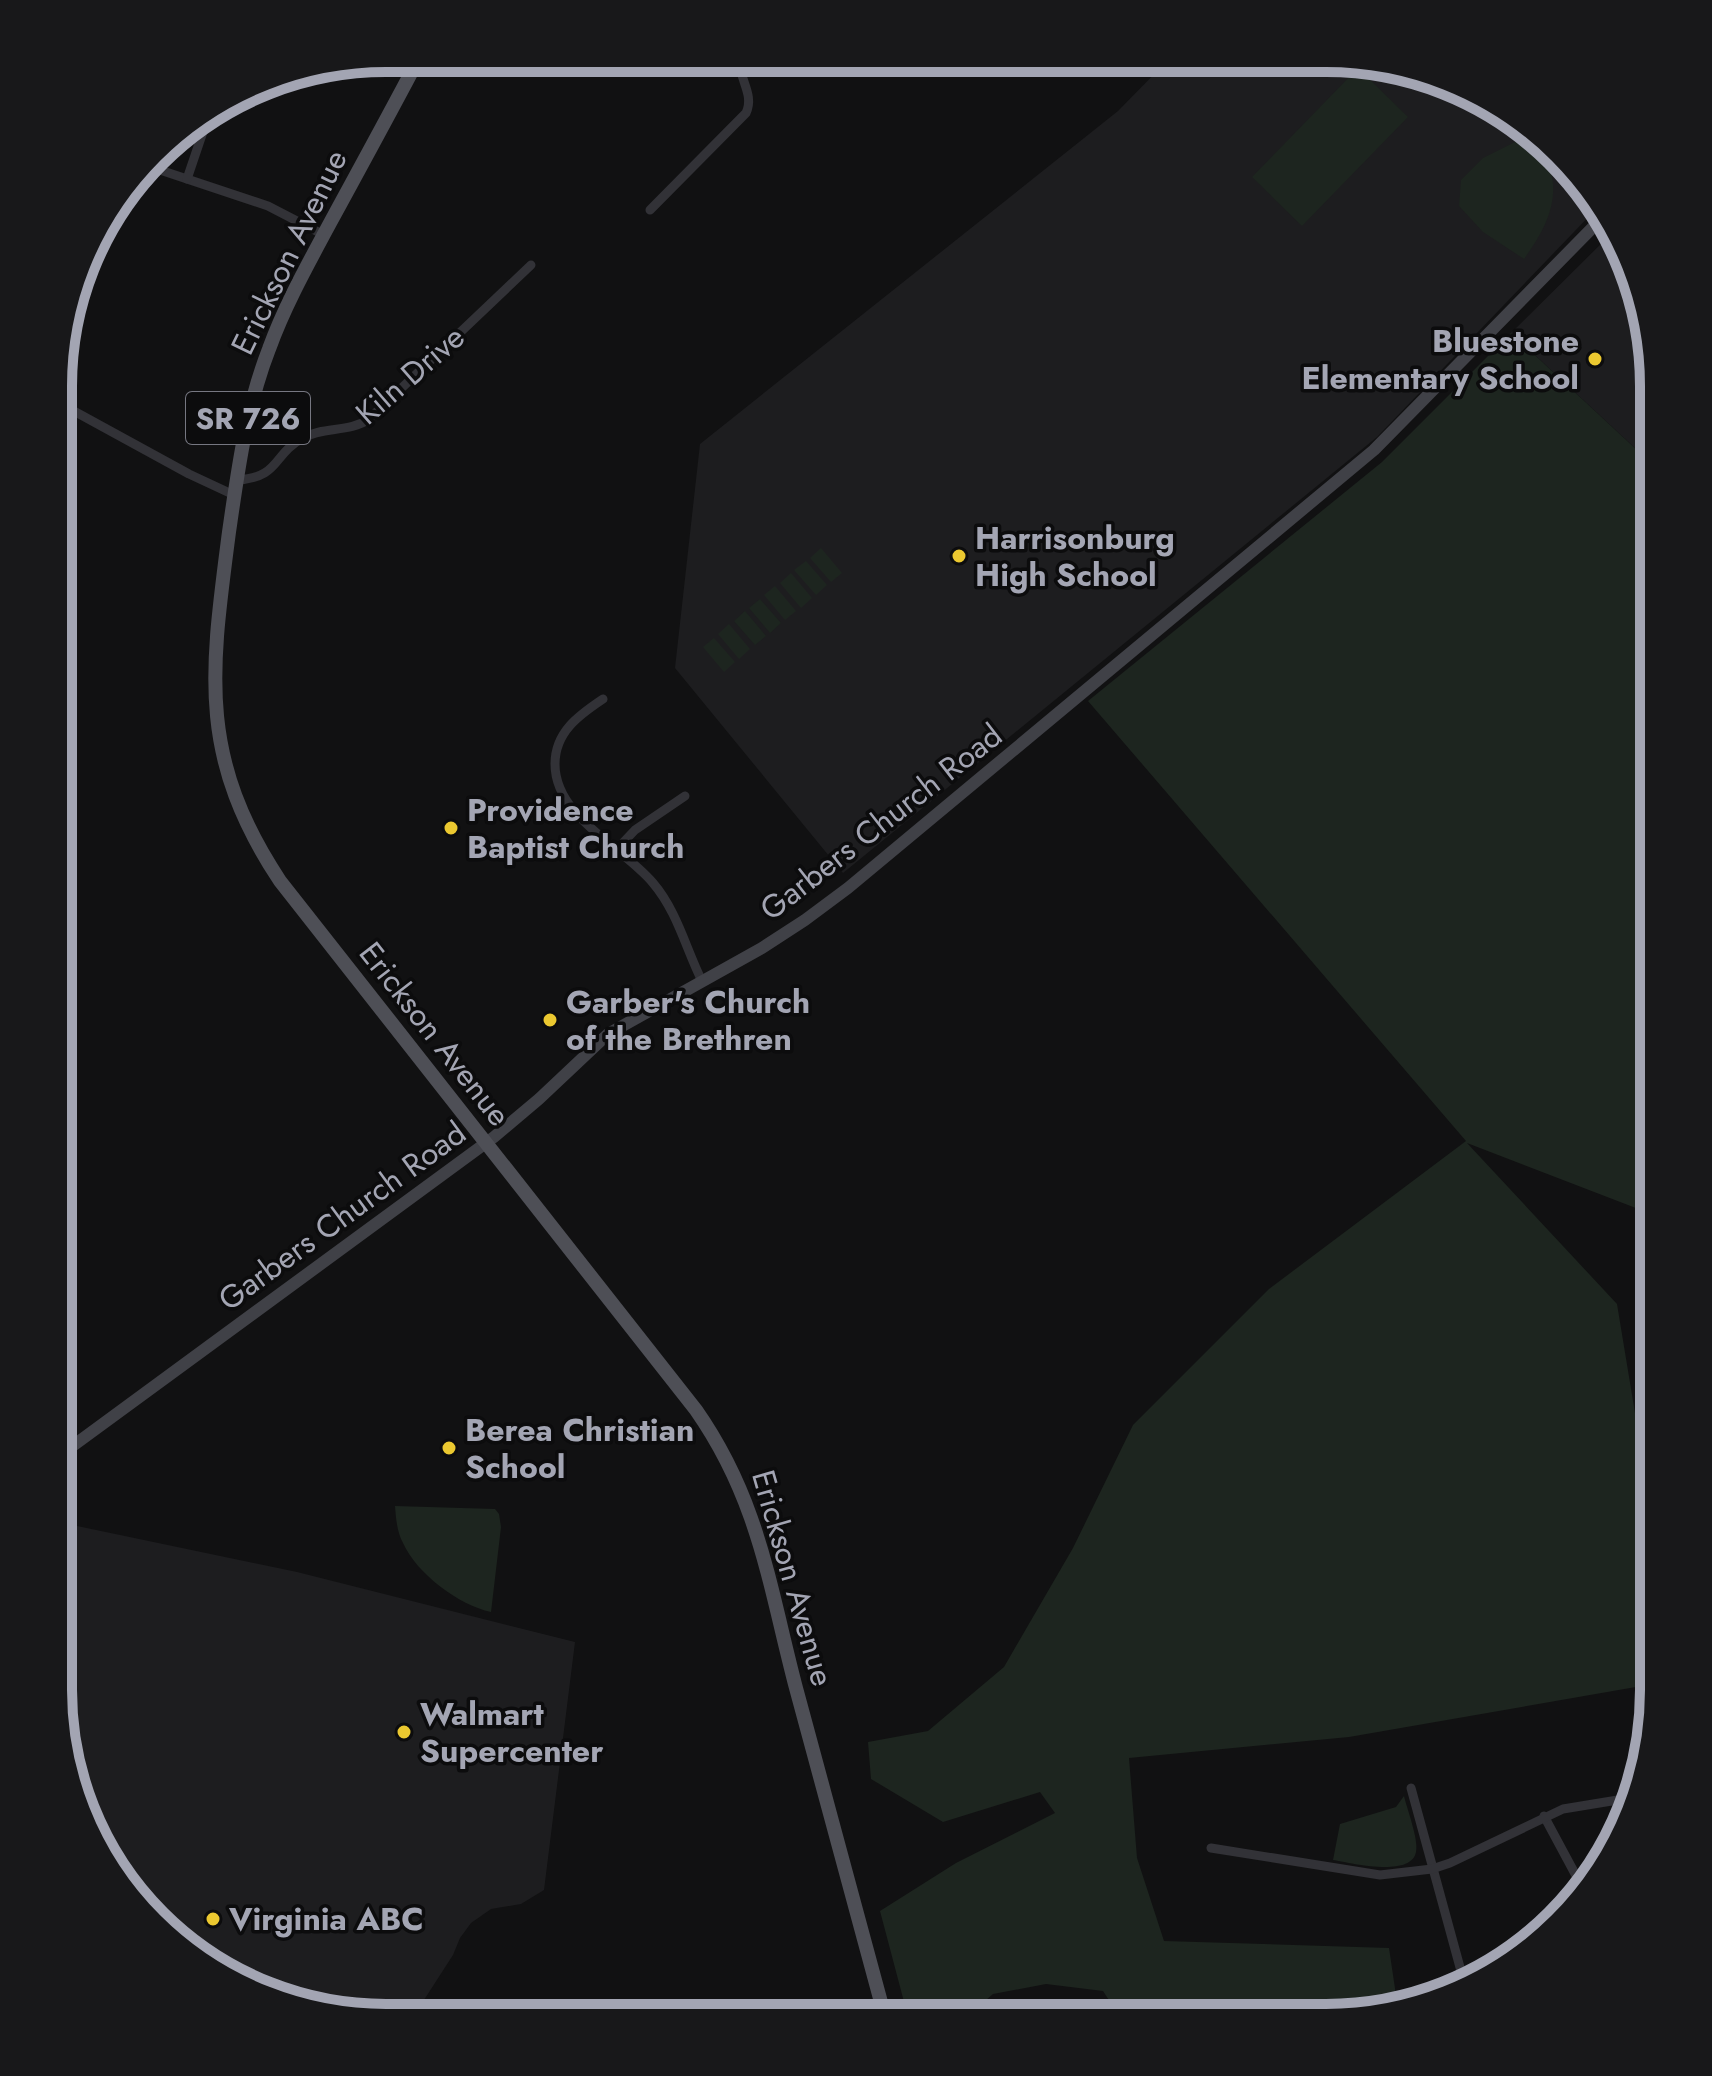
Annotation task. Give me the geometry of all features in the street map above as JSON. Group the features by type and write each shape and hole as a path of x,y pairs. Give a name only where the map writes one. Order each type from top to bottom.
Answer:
{"main road":[{"name":"Erickson Avenue","path":"413,72 286,309 269,347 248,416 235,488 213,675 220,743 240,811 280,881 696,1410 724,1454 742,1491 765,1562 881,2004"}],"street":[{"path":"650,210 746,113 750,100 741,72"},
{"path":"187,179 203,131"},
{"path":"159,170 268,206 324,235"},
{"name":"Garbers Church Road","path":"72,1446 485,1144 539,1099 608,1034 784,934 838,896 1339,481 1401,425 1595,225"},
{"name":"Kiln Drive","path":"235,488 269,472 288,449 305,436 354,427 369,419 531,265"},
{"path":"72,410 189,474 235,488"},
{"path":"603,699 580,714 565,731 557,747 555,768 559,787 571,807 643,872 664,898 702,981"},
{"path":"617,849 635,830 685,796"},
{"path":"1411,1788 1462,1973"},
{"path":"1211,1848 1380,1875 1432,1869 1467,1856 1544,1816 1580,1805 1620,1799"},
{"path":"1544,1816 1578,1876"}],"shaded area":[{"name":"Harrisonburg High School","path":"1156,72 1326,72 1388,78 1446,96 1501,125 1548,164 1590,216 1377,437 843,873 675,668 700,444 1118,111"},
{"path":"1353,74 1365,75 1408,117 1302,226 1252,177"},
{"path":"1520,139 1549,167 1553,198 1549,213 1524,259 1483,232 1459,206 1461,180 1483,158"},
{"name":"Bluestone Elementary School","path":"1604,241 1623,285 1634,324 1640,386 1640,453 1511,333"},
{"path":"1511,333 1640,453 1640,1210 1467,1143 1617,1304 1640,1443 1640,1686 1349,1737 1129,1758 1137,1858 1164,1941 1389,1948 1396,1996 1326,2004 1112,2004 1103,1991 1046,1984 993,1994 981,2004 905,2004 880,1911 956,1863 1055,1813 1040,1792 943,1822 871,1779 868,1742 928,1731 1004,1667 1073,1548 1133,1425 1269,1289 1466,1141 1088,701 1382,462"},
{"path":"821,548 842,573 831,582 810,558"},
{"path":"806,561 827,585 816,595 794,570"},
{"path":"791,573 812,598 801,608 780,583"},
{"path":"775,586 796,611 785,620 764,595"},
{"path":"760,599 781,623 770,633 749,608"},
{"path":"745,611 766,636 755,645 734,621"},
{"path":"729,624 750,649 739,659 718,634"},
{"path":"714,638 735,662 724,672 703,647"},
{"path":"395,1506 495,1509 501,1527 491,1612 453,1595 418,1566 401,1539"},
{"path":"72,1525 297,1572 575,1642 544,1890 521,1904 491,1909 471,1923 421,2004 365,2003 324,1998 266,1980 229,1962 179,1926 150,1897 125,1865 104,1829 78,1752 72,1690"},
{"path":"1404,1796 1416,1840 1412,1860 1403,1865 1379,1867 1333,1860 1340,1824 1396,1807"}],"place":[{"name":"Bluestone Elementary School","path":"1595,359"},
{"name":"Harrisonburg High School","path":"959,556"},
{"name":"Providence Baptist Church","path":"451,828"},
{"name":"Garber's Church of the Brethren","path":"550,1020"},
{"name":"Berea Christian School","path":"449,1448"},
{"name":"Walmart Supercenter","path":"404,1732"},
{"name":"Virginia ABC","path":"213,1919"}]}
